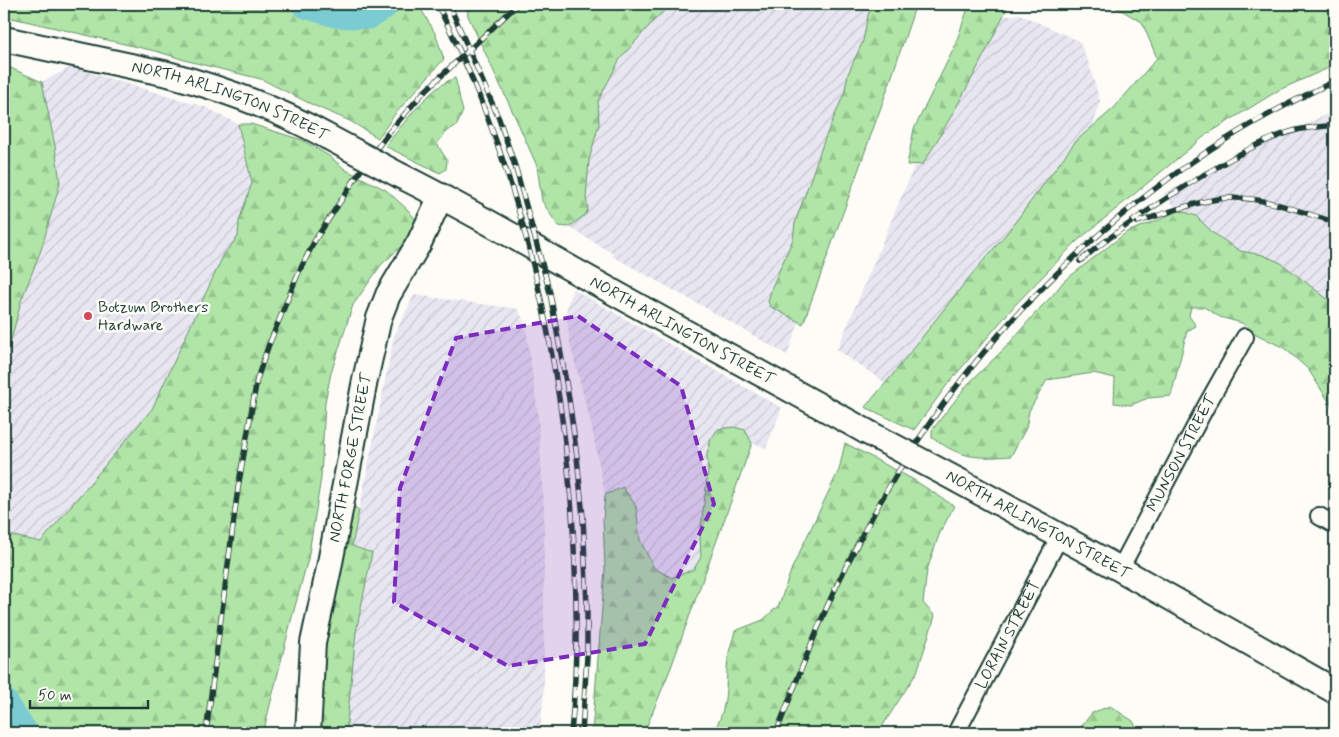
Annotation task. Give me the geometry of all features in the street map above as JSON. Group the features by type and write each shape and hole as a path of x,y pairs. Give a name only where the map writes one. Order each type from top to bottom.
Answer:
{"street":[{"name":"NORTH ARLINGTON STREET","path":"4,39 192,80 228,91 306,125 441,196 619,296 1120,569 1335,691"},
{"name":"NORTH FORGE STREET","path":"308,733 313,643 379,318 388,295 419,243 441,196"},
{"name":"MUNSON STREET","path":"1120,569 1205,408 1245,337"},
{"path":"1319,516 1335,525"},
{"name":"LORAIN STREET","path":"956,733 1060,536"}],"highlighted area":[{"path":"578,316 681,386 714,504 645,644 508,666 394,602 400,488 456,338"}],"shaded area":[{"path":"672,4 888,4 771,307 799,322 787,355 612,256 613,254 569,227 581,204 598,101 620,59 655,19"},
{"path":"1019,14 1079,41 1089,64 1100,101 1088,146 893,388 837,350 969,36 982,19"},
{"path":"71,67 205,107 238,124 252,183 239,221 238,237 224,254 152,409 41,542 4,534 4,368 21,301 41,250 60,183 55,146 42,82"},
{"path":"1335,110 1335,305 1263,255 1240,251 1213,233 1196,216 1178,210 1163,194"},
{"path":"573,289 782,408 766,448 752,443 745,430 707,454 708,472 700,534 701,557 694,569 672,578 654,568 640,540 636,506 624,487 605,495 591,424 570,344 566,311"},
{"path":"414,295 518,309 526,327 538,414 544,509 544,689 540,733 346,733 356,632 372,553 352,546 394,336"}],"green space":[{"path":"4,4 418,4 435,33 444,59 395,114 378,138 350,121 261,79 159,52 8,17 4,15"},
{"path":"467,4 672,4 655,19 620,59 598,101 599,124 589,160 586,198 588,208 586,214 569,227 558,226 542,201 537,166 468,16"},
{"path":"872,4 916,4 803,324 771,307 768,302 772,287 793,239 795,223 825,138 844,94 848,74 863,41"},
{"path":"972,4 1009,4 968,85 923,164 907,165 914,129 954,48 967,11"},
{"path":"1110,4 1335,4 1335,65 1279,90 1206,135 1076,242 1015,305 947,385 914,430 865,407 1007,233 1076,141 1114,108 1157,58 1142,22"},
{"path":"4,65 42,82 55,146 60,183 41,250 21,301 4,368"},
{"path":"455,78 463,111 457,125 446,132 437,144 447,160 446,169 440,173 385,146 427,97 446,82"},
{"path":"238,124 251,124 302,140 329,156 346,170 386,190 416,220 406,242 381,265 353,305 331,373 325,402 321,478 308,559 263,733 4,733 4,534 41,542 152,409 224,254 238,237 239,221 252,183"},
{"path":"1178,210 1196,216 1213,233 1240,251 1263,255 1281,263 1335,305 1335,411 1308,369 1284,348 1256,334 1242,323 1220,317 1204,307 1191,307 1189,316 1196,326 1187,331 1171,396 1148,398 1131,405 1114,403 1115,378 1093,373 1047,380 1029,411 1026,428 1011,456 969,456 955,451 932,438 932,430 968,384 1007,346 1064,281 1127,232 1159,220"},
{"path":"734,427 745,430 752,443 670,670 644,733 592,733 605,569 603,520 605,495 623,487 636,506 640,540 654,568 672,578 694,569 701,557 700,534 708,472 707,454 711,439 718,429"},
{"path":"845,443 914,480 954,506 939,535 927,570 923,603 935,616 917,672 878,733 712,733 724,706 729,655 735,631 763,620 779,605 792,568 839,470"},
{"path":"350,504 359,510 352,546 372,553 356,632 346,733 313,733 321,642"},
{"path":"1110,706 1133,721 1139,733 1076,733 1092,713"}],"waterway":[{"path":"306,4 336,13 368,15 385,4"},
{"path":"4,703 24,733"}],"railway":[{"path":"437,4 465,62 489,122 510,183 528,245 543,308 555,372 571,500 575,558 576,646 571,733"},
{"path":"449,4 499,119 516,169 550,293 569,399 583,517 587,656 582,733"},
{"path":"206,733 238,488 257,379 298,274 315,240 365,164 389,132 423,93 518,4"},
{"path":"776,733 829,603 870,520 913,447 985,350 1069,262 1114,222 1162,184 1241,130 1287,104 1335,81"},
{"path":"1080,261 1155,206 1225,162 1272,138 1306,128 1335,125"},
{"path":"1137,222 1198,203 1223,198 1260,200 1335,222"}],"place":[{"name":"Botzum Brothers Hardware","path":"88,316"}]}
